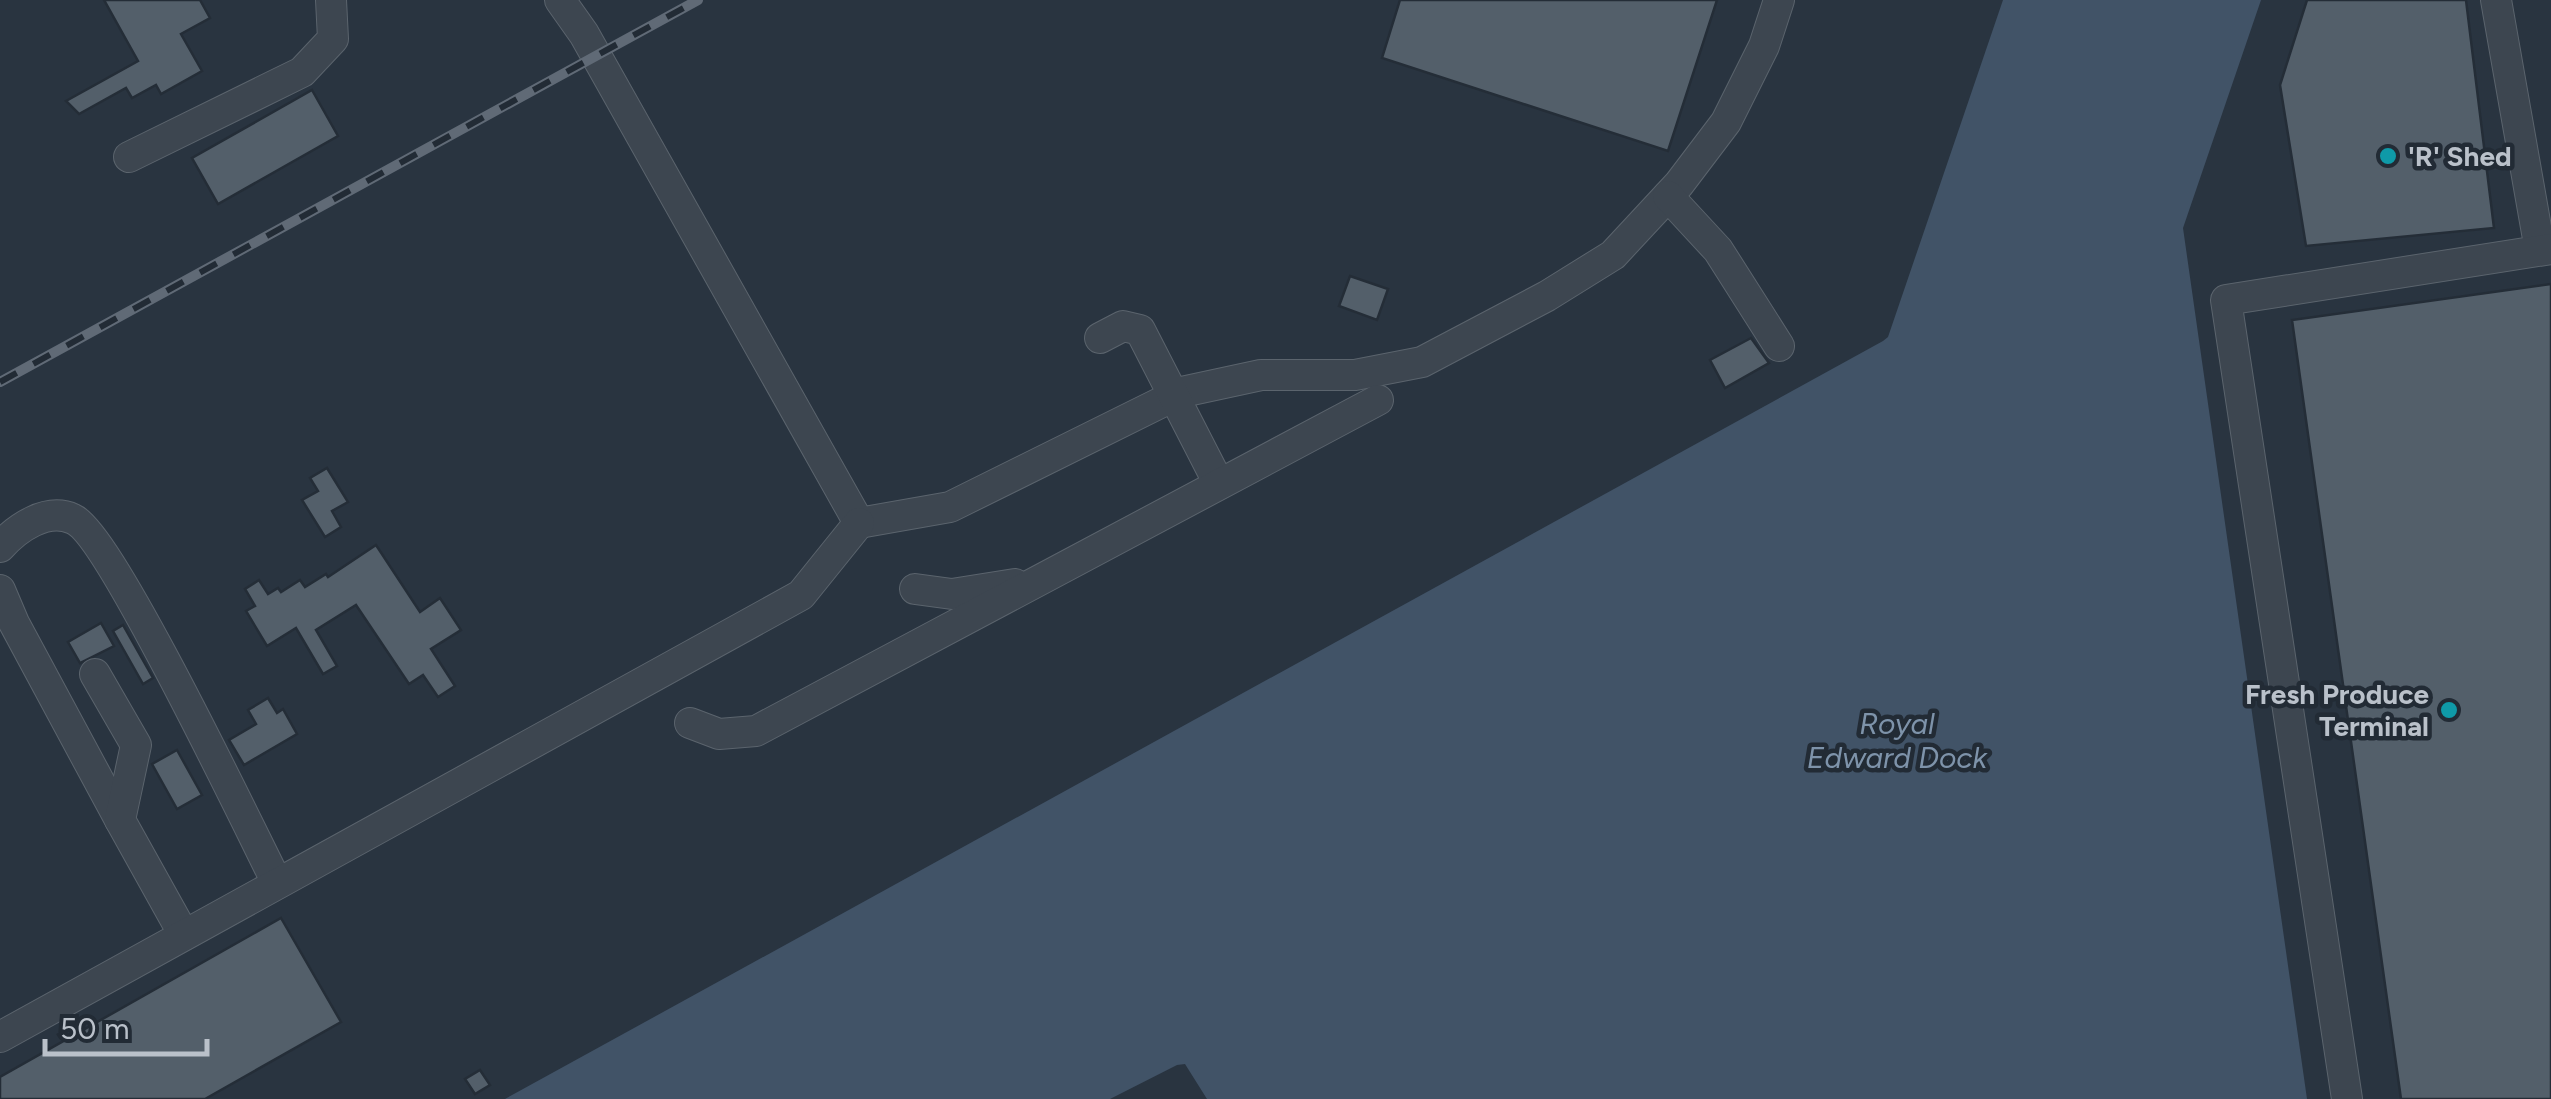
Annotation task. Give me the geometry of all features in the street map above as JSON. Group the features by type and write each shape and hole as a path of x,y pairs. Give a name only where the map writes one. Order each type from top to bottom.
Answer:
{"street":[{"path":"129,157 302,72 332,39 330,0"},
{"path":"560,0 584,34 859,522"},
{"path":"584,34 586,0"},
{"path":"0,1038 801,595 859,522 950,507 1172,396 1261,375 1355,374 1422,362 1547,296 1612,255 1668,196 1726,122 1764,46 1779,0"},
{"path":"2348,1099 2226,300 2546,249 2496,0"},
{"path":"1668,196 1718,250 1779,346"},
{"path":"1100,338 1123,326 1140,330 1218,484"},
{"path":"690,723 719,734 756,731 1378,400"},
{"path":"0,547 12,535 56,514 75,519 89,530 139,614 278,883"},
{"path":"915,589 952,594 1038,581"},
{"path":"0,590 14,623 184,935"},
{"path":"95,674 136,745 120,820"}],"water":[{"name":"Royal Edward Dock","path":"2003,0 2261,0 2183,228 2307,1099 1207,1099 1185,1064 1110,1099 505,1099 1883,341 1888,337"}],"building":[{"path":"104,0 200,0 210,18 181,34 202,71 161,94 156,85 132,98 126,88 79,114 66,101 138,61"},
{"path":"1400,0 1717,0 1668,151 1382,58"},
{"name":"'R' Shed","path":"2307,0 2466,0 2494,228 2306,246 2280,85"},
{"path":"312,90 338,136 218,204 192,158"},
{"path":"1350,276 1388,289 1377,320 1339,306"},
{"name":"Fresh Produce Terminal","path":"2551,284 2551,1099 2401,1099 2292,320"},
{"path":"1751,338 1769,363 1725,388 1710,360"},
{"path":"327,468 348,502 332,511 341,527 325,537 302,500 318,491 310,478"},
{"path":"376,545 420,612 440,598 461,630 431,649 455,686 438,697 423,675 409,684 356,605 316,630 337,666 323,674 296,628 267,646 246,611 255,606 245,589 259,580 268,594 278,588 281,592 300,580 305,587 326,574 328,577"},
{"path":"101,623 114,646 80,663 68,642"},
{"path":"123,625 153,678 143,684 113,631"},
{"path":"268,698 277,713 283,709 297,734 244,765 229,740 256,724 248,710"},
{"path":"177,750 202,795 177,809 152,764"},
{"path":"281,918 341,1022 205,1099 0,1099 0,1077"},
{"path":"480,1070 490,1085 475,1094 465,1079"}],"railway":[{"path":"0,382 698,0"}],"place":[{"name":"'R' Shed","path":"2388,156"},
{"name":"Fresh Produce Terminal","path":"2449,710"}]}
